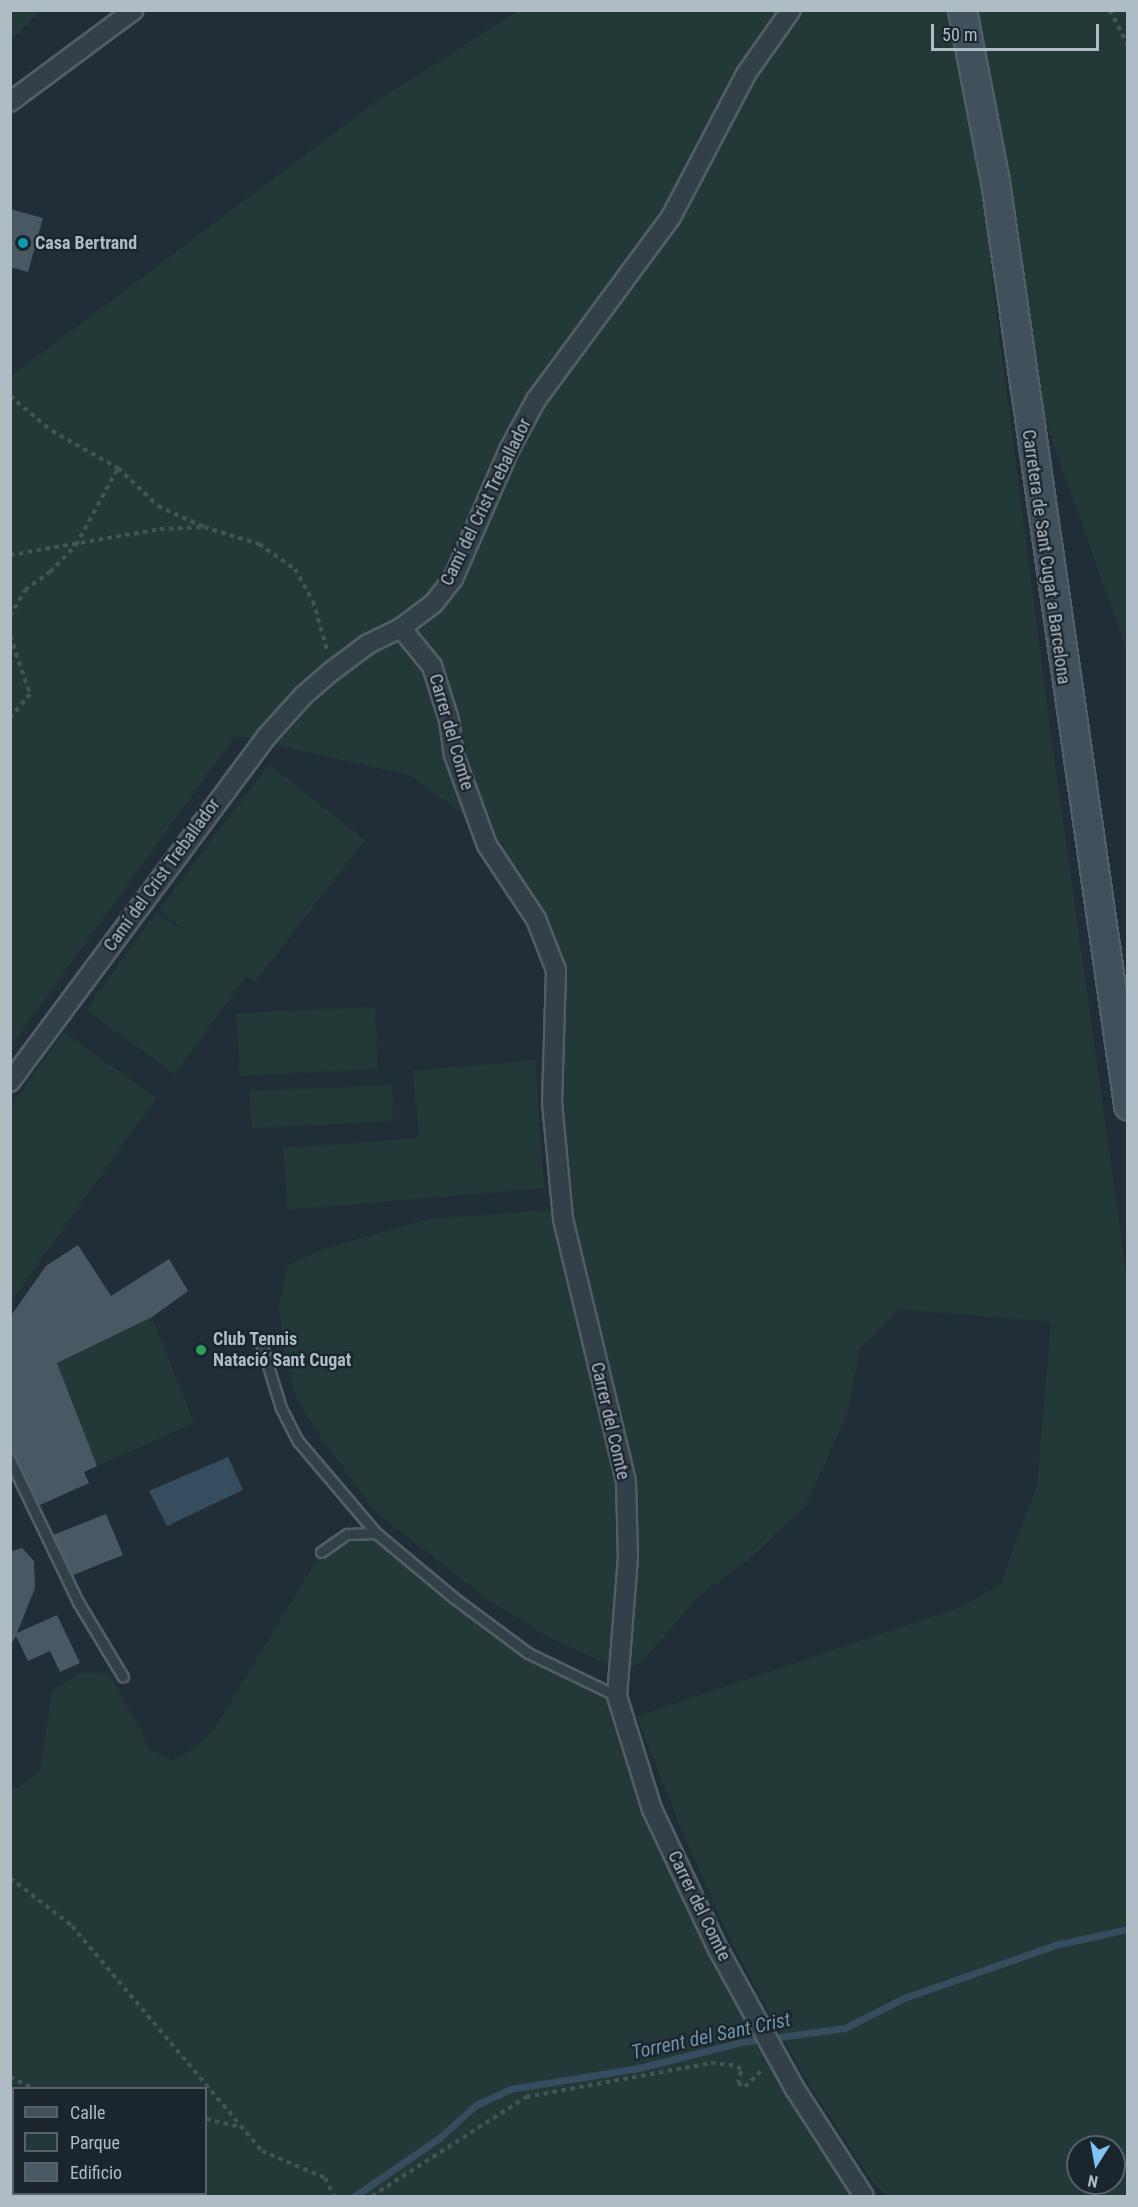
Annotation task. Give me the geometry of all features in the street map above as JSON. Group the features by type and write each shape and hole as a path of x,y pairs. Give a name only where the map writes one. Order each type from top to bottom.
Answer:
{"main road":[{"path":"952,10 971,46"},
{"name":"Carretera de Sant Cugat a Barcelona","path":"962,10 971,46 995,181 1128,1105"}],"street":[{"path":"10,102 134,10"},
{"name":"Camí del Crist Treballador","path":"10,1082 266,737 303,696 332,671 368,644 401,628 434,603 453,579 510,448 536,400 671,217 746,74 791,10"},
{"name":"Carrer del Comte","path":"401,628 432,666 449,720 454,755 487,845 536,919 556,970 552,1102 563,1219 626,1482 628,1557 617,1696 652,1809 718,1949 775,2052 864,2196"}],"lane":[{"path":"261,1343 281,1408 298,1442 376,1533 454,1598 528,1653 617,1696"},
{"path":"10,1460 78,1602 123,1677"},
{"path":"321,1552 347,1534 376,1533"}],"path":[{"path":"1110,10 1128,46"},
{"path":"10,396 52,431 118,468 158,506 204,527 259,544 295,569 313,601 332,671"},
{"path":"10,616 25,590 50,572 76,545 118,468"},
{"path":"10,555 160,529 204,527"},
{"path":"10,636 30,694 10,718"},
{"path":"10,1878 72,1926 262,2151 325,2178 333,2194"},
{"path":"372,2196 526,2097 711,2063 738,2067 741,2071 738,2083 745,2087 775,2052"},
{"path":"10,2077 31,2087"},
{"path":"207,2119 242,2128"}],"green space":[{"path":"11,10 41,10 41,11 11,40"},
{"path":"518,11 1127,11 1127,651 990,265 1051,735 1127,1278 1127,2196 887,2196 872,2181 805,2078 732,1943 684,1836 637,1716 962,1607 1001,1583 1037,1485 1051,1322 899,1309 860,1349 847,1415 806,1505 754,1555 697,1598 640,1664 619,1669 550,1638 487,1599 377,1513 324,1442 298,1401 286,1362 279,1304 288,1265 324,1249 428,1219 562,1209 556,970 487,845 508,847 409,775 235,736 11,1046 11,376 374,103"},
{"path":"269,764 365,840 255,982 246,976 175,1074 86,1010 156,913 197,940 159,910"},
{"path":"375,1007 378,1069 240,1076 236,1013"},
{"path":"64,1032 156,1098 11,1302 11,1106"},
{"path":"535,1060 544,1188 288,1210 283,1148 419,1138 413,1071"},
{"path":"392,1085 393,1121 252,1128 249,1091"},
{"path":"152,1317 194,1423 97,1466 57,1363"},
{"path":"376,1533 528,1653 617,1696 652,1809 855,2196 11,2196 11,1787 18,1788 40,1771 52,1691 80,1673 108,1672 151,1750 173,1760 192,1750 215,1728 321,1552 347,1534"}],"water":[{"path":"228,1457 243,1490 167,1526 149,1491"}],"building":[{"name":"Casa Bertrand","path":"10,209 43,218 28,272 10,267"},
{"path":"78,1245 111,1296 169,1259 188,1291 152,1317 57,1363 97,1466 84,1472 89,1483 40,1505 10,1452 10,1317 46,1266"},
{"path":"106,1514 123,1555 73,1575 53,1535"},
{"path":"22,1548 34,1561 35,1588 17,1633 57,1615 80,1663 60,1672 50,1651 28,1661 16,1636 10,1646 10,1552"}],"waterway":[{"name":"Torrent del Sant Crist","path":"355,2196 439,2138 476,2105 510,2089 639,2068 742,2042 845,2028 904,1998 1055,1945 1128,1929"}],"place":[{"name":"Casa Bertrand","path":"23,243"},
{"name":"Club Tennis Natació Sant Cugat","path":"201,1350"}]}
